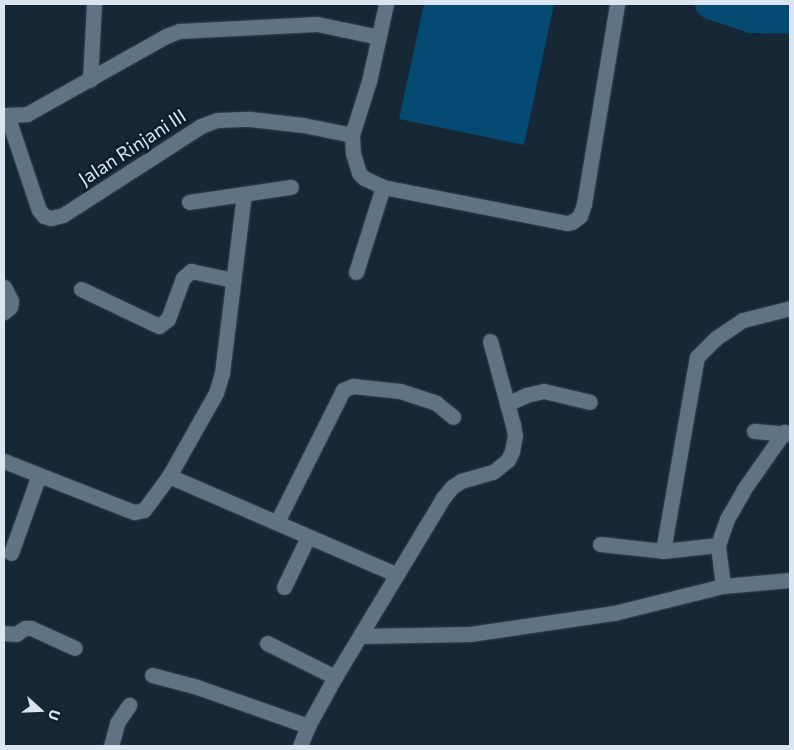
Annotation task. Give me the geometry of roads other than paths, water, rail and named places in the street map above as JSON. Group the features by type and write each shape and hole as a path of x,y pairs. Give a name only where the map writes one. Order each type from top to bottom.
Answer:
{"street":[{"path":"90,80 94,4"},
{"path":"386,4 379,37 352,135 353,153 359,173 364,178 383,187 566,223 572,222 580,216 584,204 617,4"},
{"path":"6,115 27,114 166,36 189,30 317,24 379,37"},
{"name":"Jalan Rinjani III","path":"6,115 39,210 44,216 51,218 63,215 201,126 217,120 268,121 304,125 352,135"},
{"path":"189,202 291,187"},
{"path":"356,272 383,187"},
{"path":"4,461 134,512 144,510 169,476 216,393 222,373 244,194"},
{"path":"81,289 159,326 168,319 183,278 191,271 233,280"},
{"path":"4,288 11,301 10,307 4,312"},
{"path":"663,551 697,356 716,338 743,320 790,308"},
{"path":"300,746 308,726 335,677 443,498 452,486 461,481 493,472 508,460 515,436 490,341"},
{"path":"277,522 343,390 353,386 400,391 436,403 453,417"},
{"path":"507,404 526,395 544,391 590,402"},
{"path":"754,431 787,433"},
{"path":"723,586 718,545 733,507 787,433"},
{"path":"11,553 39,475"},
{"path":"169,476 396,574"},
{"path":"284,587 308,537"},
{"path":"600,544 663,551 718,545"},
{"path":"360,636 470,634 614,613 723,586 790,580"},
{"path":"4,632 16,634 25,628 31,628 75,648"},
{"path":"267,643 335,677"},
{"path":"152,675 197,688 308,726"},
{"path":"111,746 117,723 129,705"}],"water":[{"path":"424,4 554,4 524,145 399,119"}],"waterway":[{"path":"710,4 751,18 790,19"}]}
